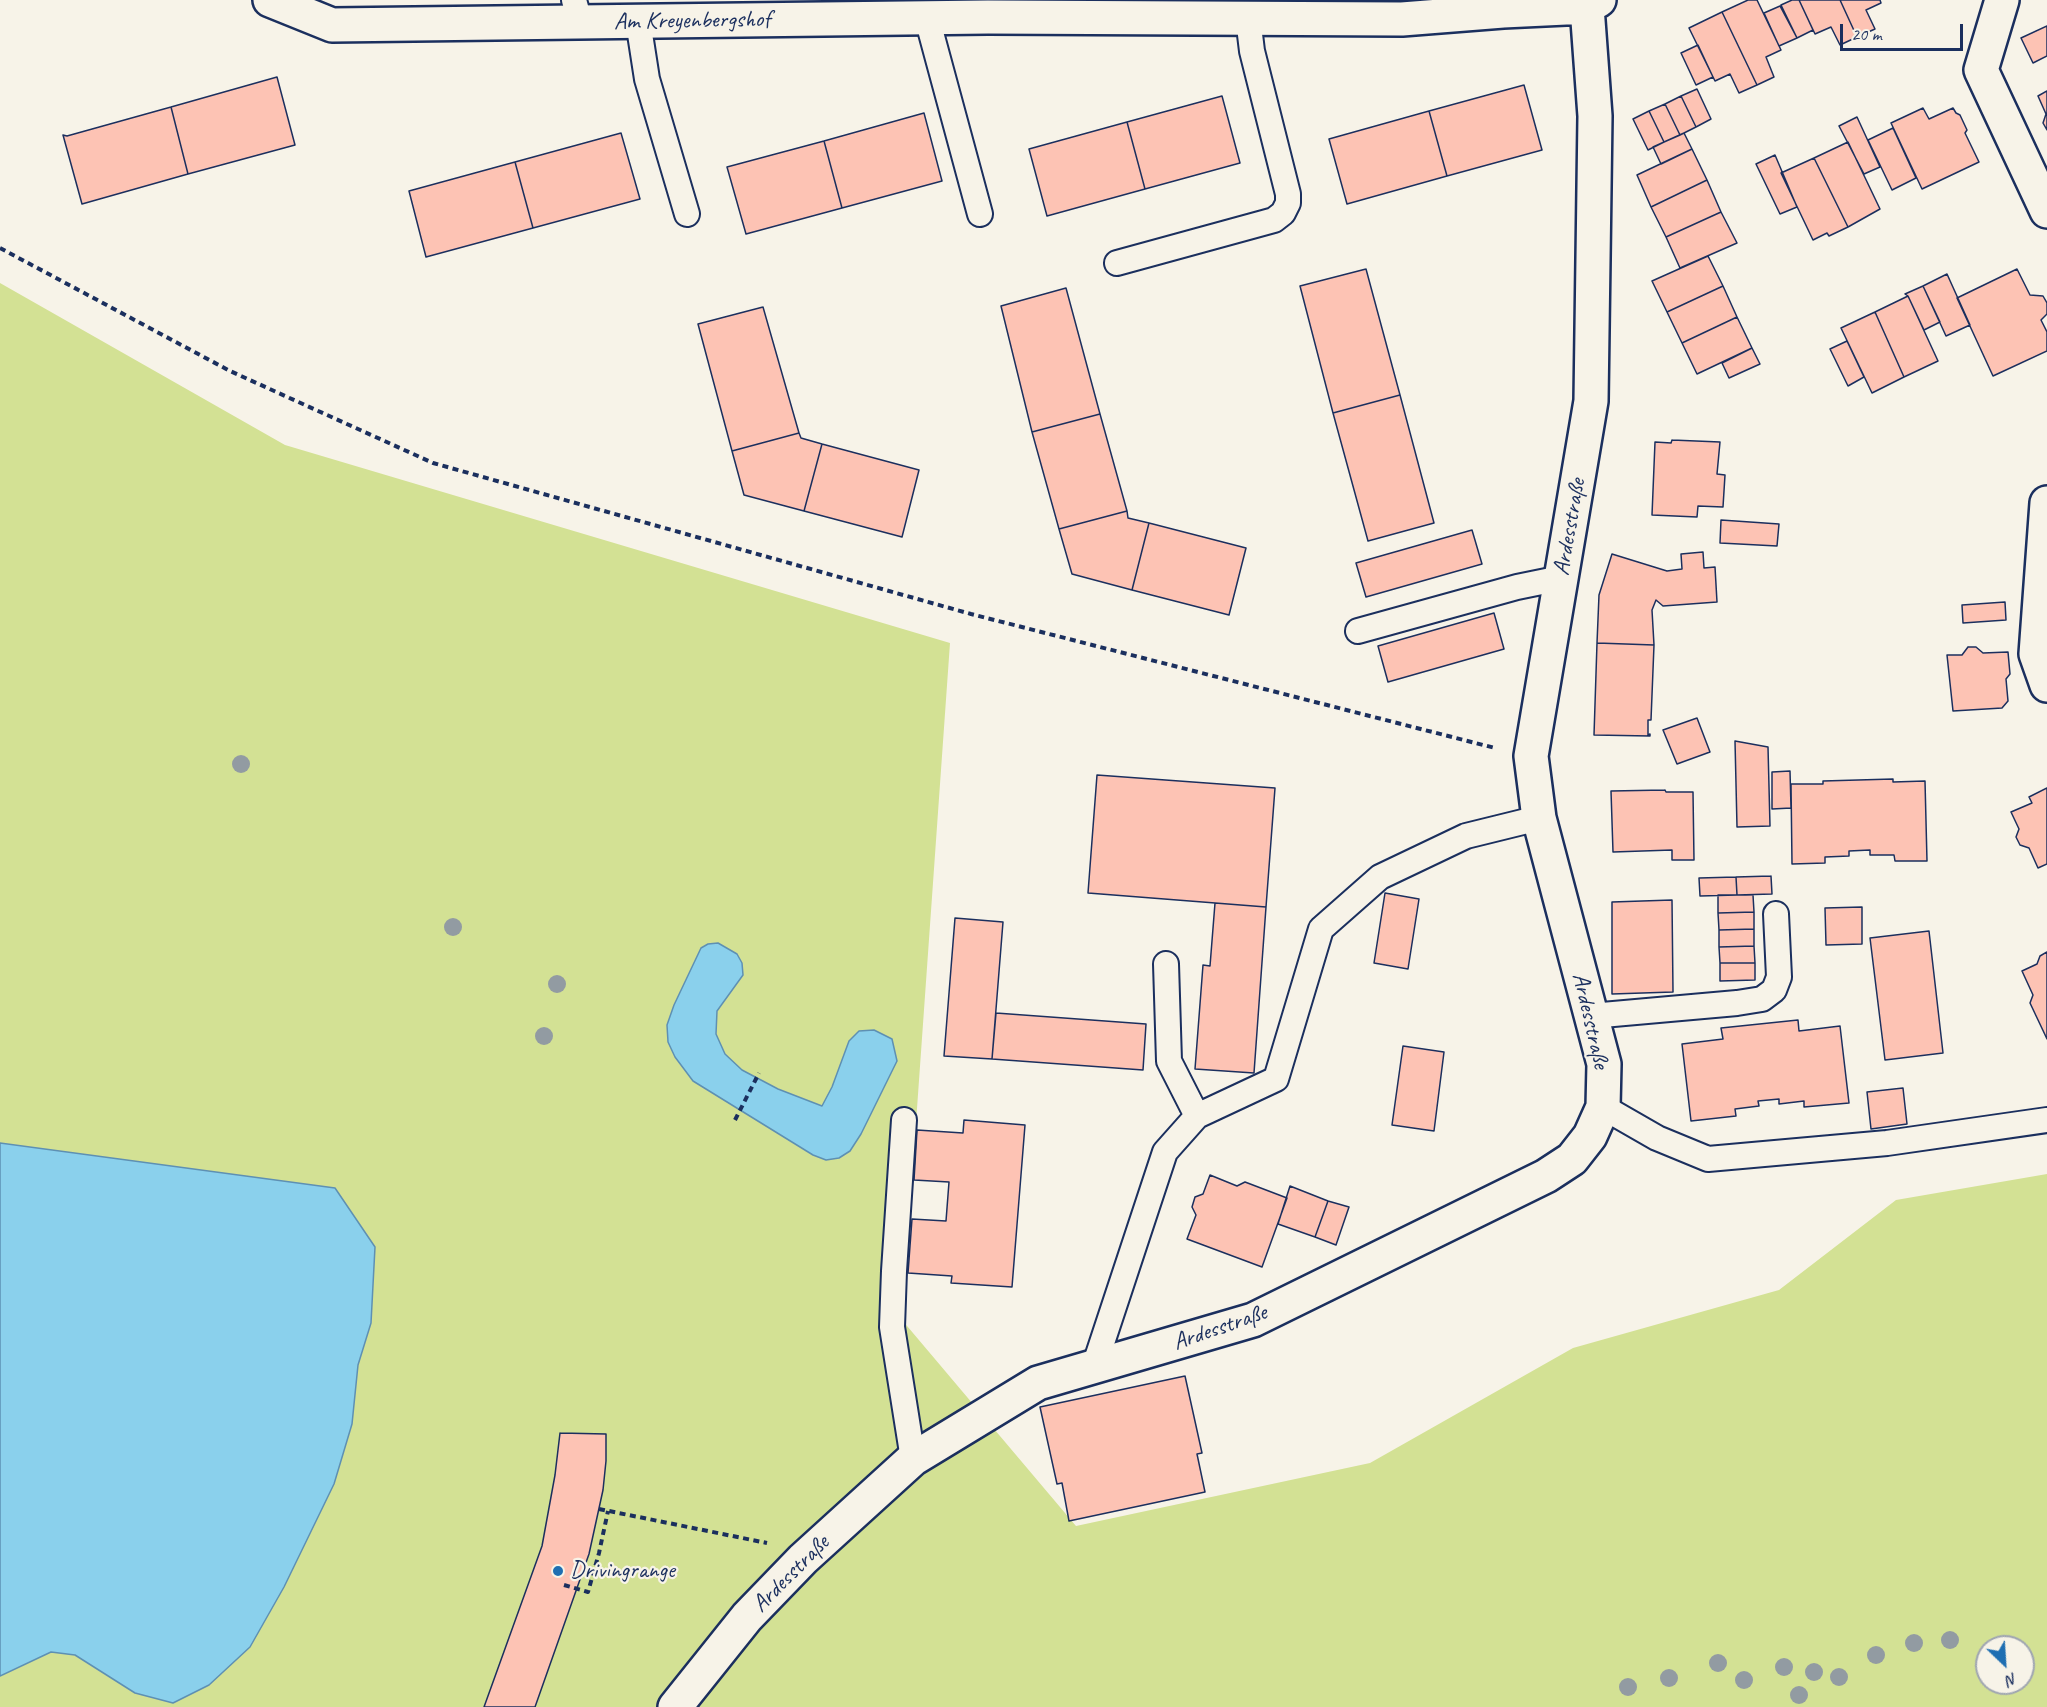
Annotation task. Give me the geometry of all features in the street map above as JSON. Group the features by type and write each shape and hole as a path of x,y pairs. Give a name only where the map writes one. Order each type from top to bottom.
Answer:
{"street":[{"name":"Am Kreyenbergshof","path":"270,0 332,25 577,11 638,21 927,18 986,9 1248,18 1400,9 1503,11 1593,4"},
{"path":"2002,0 1981,70 2047,211"},
{"name":"Ardesstraße","path":"675,1707 747,1617 803,1559 913,1459 1038,1383 1253,1320 1546,1176 1572,1159 1590,1136 1603,1107 1604,1064 1539,818 1531,756 1592,401 1593,4"},
{"path":"2047,503 2036,654 2047,685"}],"lane":[{"path":"927,18 980,214"},
{"path":"1117,263 1274,220 1283,213 1288,204 1288,194 1252,51 1248,18"},
{"path":"638,21 647,80 687,214"},
{"path":"1358,631 1517,586 1561,578"},
{"path":"1094,1367 1165,1152 1197,1116 1276,1079 1321,929 1380,877 1466,836 1539,818"},
{"path":"1591,1016 1762,999 1774,990 1779,977 1776,914"},
{"path":"1166,964 1169,1061 1197,1116"},
{"path":"1603,1107 1657,1138 1708,1160 1887,1143 2047,1120"},
{"path":"904,1120 892,1327 913,1459"}],"path":[{"path":"0,248 230,371 433,464 971,614 1531,756"},
{"path":"735,1120 759,1073"},
{"path":"599,1509 777,1545 803,1559"},
{"path":"564,1585 588,1593 608,1511"}],"green space":[{"path":"0,283 285,445 950,643 902,1320 1076,1526 1370,1463 1573,1348 1779,1290 1896,1200 2047,1174 2047,1707 0,1707"}],"water":[{"path":"718,943 737,954 742,963 743,975 717,1011 716,1034 725,1054 742,1070 778,1089 822,1106 832,1087 849,1041 859,1031 874,1030 892,1039 897,1061 861,1134 850,1151 839,1158 826,1160 813,1155 693,1081 675,1057 668,1042 667,1025 674,1005 701,948 708,944"},
{"path":"0,1143 335,1188 375,1247 371,1323 358,1365 352,1424 334,1484 284,1587 250,1647 209,1685 173,1703 135,1693 75,1655 51,1652 0,1676"}],"building":[{"path":"1748,0 1757,0 1781,50 1766,57 1774,77 1757,85 1722,12"},
{"path":"1792,0 1799,0 1813,30 1797,38 1781,5"},
{"path":"1799,0 1840,0 1857,37 1840,45 1831,27 1815,34"},
{"path":"1840,0 1880,0 1881,3 1866,10 1875,29 1857,37"},
{"path":"1780,6 1797,38 1779,46 1764,13"},
{"path":"1722,12 1757,85 1739,93 1730,74 1715,81 1689,28"},
{"path":"2047,26 2047,56 2033,63 2021,38"},
{"path":"1698,45 1713,77 1696,85 1681,53"},
{"path":"277,77 295,145 188,174 171,107"},
{"path":"1524,85 1542,150 1447,176 1429,111"},
{"path":"1697,89 1711,119 1696,127 1681,96"},
{"path":"2047,91 2047,130 2043,123 2046,114 2038,96"},
{"path":"1222,96 1240,163 1145,189 1127,122"},
{"path":"1681,96 1696,127 1680,135 1665,104"},
{"path":"1665,104 1680,135 1664,142 1649,111"},
{"path":"171,107 188,174 82,204 63,135 67,136"},
{"path":"1923,108 1929,119 1953,108 1960,115 1967,130 1965,133 1979,162 1922,189 1891,123"},
{"path":"1429,111 1447,176 1347,204 1329,139"},
{"path":"1649,111 1664,142 1648,150 1633,119"},
{"path":"924,113 942,181 842,208 824,141"},
{"path":"1857,117 1880,167 1864,174 1839,126"},
{"path":"1127,122 1145,189 1047,216 1029,149"},
{"path":"1893,128 1916,178 1892,190 1868,140"},
{"path":"621,133 640,199 533,228 515,162"},
{"path":"1684,133 1692,149 1661,164 1653,147"},
{"path":"824,141 842,208 746,234 727,167"},
{"path":"1848,142 1880,209 1848,227 1814,158"},
{"path":"1692,149 1707,180 1651,207 1637,175"},
{"path":"1775,155 1797,207 1780,214 1756,164"},
{"path":"1814,158 1848,227 1829,236 1827,233 1813,240 1781,173"},
{"path":"515,162 533,228 426,257 409,191"},
{"path":"1707,180 1721,212 1666,237 1651,207"},
{"path":"1721,212 1737,243 1680,268 1666,237"},
{"path":"1708,256 1723,286 1667,312 1652,281"},
{"path":"1366,269 1400,395 1333,413 1300,286"},
{"path":"2017,269 2030,295 2043,296 2047,303 2047,314 2041,320 2047,332 2047,351 1993,376 1957,298"},
{"path":"1947,274 1970,325 1946,336 1923,286"},
{"path":"1723,286 1737,317 1682,343 1667,312"},
{"path":"1923,286 1940,322 1924,330 1905,294"},
{"path":"1066,288 1100,414 1032,432 1001,306"},
{"path":"1908,296 1938,361 1904,377 1875,312"},
{"path":"763,307 799,433 732,451 698,324"},
{"path":"1875,312 1904,377 1872,393 1841,328"},
{"path":"1737,317 1752,348 1697,374 1682,343"},
{"path":"1847,341 1864,377 1848,386 1830,349"},
{"path":"1752,348 1760,364 1729,378 1722,363"},
{"path":"1400,395 1434,523 1368,541 1333,413"},
{"path":"1100,414 1127,511 1059,529 1032,432"},
{"path":"799,433 801,438 822,444 804,511 744,495 732,451"},
{"path":"1672,440 1720,442 1717,474 1725,475 1723,507 1698,506 1697,517 1652,515 1655,442 1671,443"},
{"path":"822,444 919,470 902,537 804,511"},
{"path":"1127,511 1128,518 1149,523 1132,590 1072,574 1059,529"},
{"path":"1721,520 1779,524 1777,546 1720,543"},
{"path":"1149,523 1246,548 1229,615 1132,590"},
{"path":"1472,530 1482,564 1366,597 1356,563"},
{"path":"1703,552 1704,568 1715,567 1717,602 1663,606 1656,600 1652,610 1654,645 1597,643 1599,595 1612,554 1667,571 1682,569 1681,554"},
{"path":"2005,602 2006,620 1963,623 1962,605"},
{"path":"1494,613 1504,649 1388,682 1378,646"},
{"path":"1597,643 1654,645 1651,720 1648,720 1648,735 1650,736 1594,735"},
{"path":"1968,647 1976,647 1983,653 2008,652 2010,674 2006,679 2008,701 2002,708 1953,711 1947,655 1962,655"},
{"path":"1697,718 1710,752 1677,764 1663,730"},
{"path":"1735,741 1768,747 1770,826 1737,827"},
{"path":"1790,771 1791,808 1772,809 1772,772"},
{"path":"1097,775 1275,788 1266,907 1088,893"},
{"path":"1893,779 1893,782 1925,781 1927,861 1895,861 1894,855 1870,855 1870,850 1849,851 1849,856 1825,857 1825,863 1792,864 1791,784"},
{"path":"2047,788 2047,864 2038,868 2029,848 2020,845 2016,837 2019,829 2011,812 2032,803 2029,797"},
{"path":"1665,790 1666,792 1693,792 1694,860 1672,860 1672,850 1613,852 1611,791"},
{"path":"1771,876 1772,894 1737,895 1736,877"},
{"path":"1736,877 1737,895 1700,896 1699,878"},
{"path":"1385,893 1419,899 1408,969 1374,963"},
{"path":"1718,895 1753,895 1754,912 1718,913"},
{"path":"1672,900 1673,992 1612,994 1612,902"},
{"path":"1215,903 1266,907 1254,1073 1195,1069 1203,965 1210,966"},
{"path":"1862,907 1862,944 1826,945 1825,908"},
{"path":"1754,912 1754,929 1719,930 1718,913"},
{"path":"955,918 1003,922 992,1059 944,1056"},
{"path":"1754,929 1754,946 1719,947 1719,930"},
{"path":"1929,931 1943,1053 1885,1060 1870,938"},
{"path":"1754,946 1755,963 1720,963 1719,947"},
{"path":"2047,952 2047,1039 2030,1003 2033,995 2022,971 2037,964 2040,956"},
{"path":"1720,963 1755,963 1755,980 1720,981"},
{"path":"996,1013 1146,1024 1143,1070 992,1059"},
{"path":"1798,1020 1799,1031 1840,1026 1849,1103 1804,1107 1804,1101 1779,1104 1779,1099 1758,1101 1759,1106 1735,1109 1736,1116 1691,1121 1682,1044 1723,1039 1721,1028"},
{"path":"1403,1046 1444,1052 1434,1131 1392,1125"},
{"path":"1903,1088 1907,1124 1871,1129 1867,1092"},
{"path":"964,1120 1025,1125 1012,1287 951,1283 952,1276 908,1273 912,1219 946,1221 949,1182 914,1180 917,1130 963,1133"},
{"path":"1210,1175 1237,1186 1245,1182 1287,1198 1262,1267 1187,1239 1196,1215 1192,1207 1195,1197 1203,1194"},
{"path":"1290,1186 1328,1201 1315,1237 1278,1224"},
{"path":"1328,1201 1349,1207 1336,1245 1315,1237"},
{"path":"1185,1376 1202,1453 1197,1454 1205,1492 1069,1521 1062,1483 1057,1484 1040,1407"},
{"name":"Drivingrange","path":"560,1433 606,1434 603,1490 589,1554 535,1707 484,1707 542,1546"}],"place":[{"name":"Drivingrange","path":"558,1571"}]}
